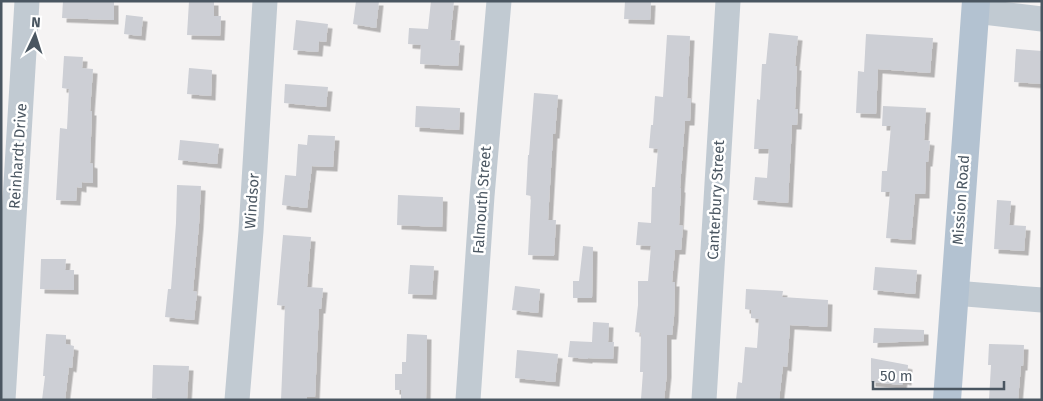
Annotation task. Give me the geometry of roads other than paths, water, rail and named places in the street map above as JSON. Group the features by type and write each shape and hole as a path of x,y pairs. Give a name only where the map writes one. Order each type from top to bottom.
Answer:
{"main road":[{"name":"Mission Road","path":"947,400 976,6"}],"street":[{"name":"Reinhardt Drive","path":"3,400 28,1"},
{"name":"Windsor","path":"237,400 265,1"},
{"name":"Falmouth Street","path":"468,400 483,186 499,1"},
{"name":"Canterbury Street","path":"704,400 728,1"},
{"path":"976,6 1042,19"},
{"path":"954,294 1042,300"}]}
